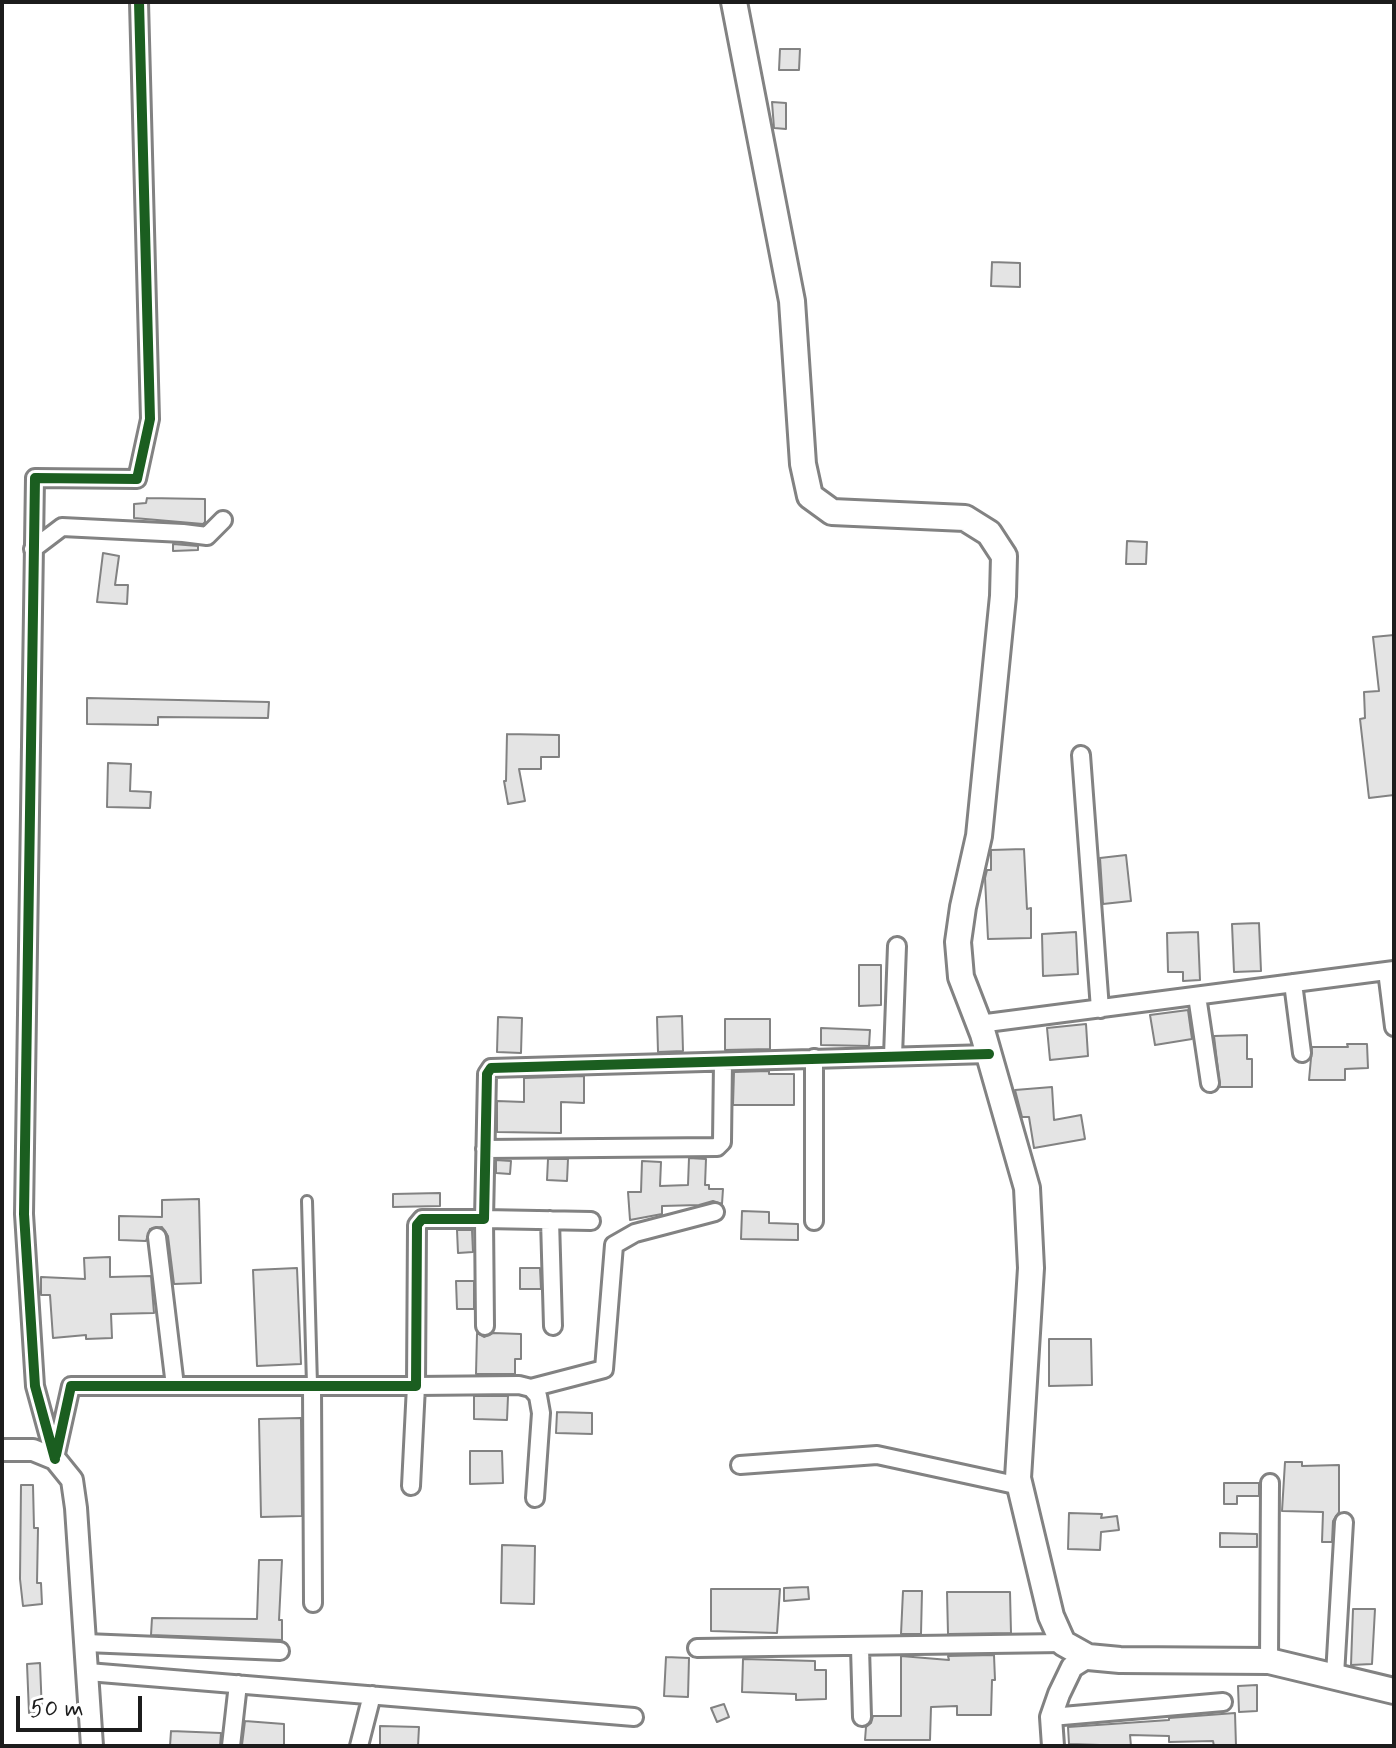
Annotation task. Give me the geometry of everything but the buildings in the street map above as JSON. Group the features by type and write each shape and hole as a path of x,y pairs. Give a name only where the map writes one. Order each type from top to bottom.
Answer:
{"main road":[{"path":"734,2 792,301 803,464 810,496 832,512 965,518 989,533 1004,556 1003,596 979,836 958,942 961,977 989,1054 1027,1188 1031,1268 1022,1392 1020,1486 1051,1616 1063,1643 1088,1657 1269,1661 1394,1691"}],"street":[{"path":"92,1746 72,1480 55,1459 35,1386 24,1214 33,549 35,478 137,479 150,419 139,2"},
{"path":"33,549 62,527 207,536 223,520"},
{"path":"1081,755 1100,1009"},
{"path":"893,1056 897,946"},
{"path":"979,1024 1390,970 1394,1027"},
{"path":"1293,983 1302,1053"},
{"path":"1197,996 1210,1083"},
{"path":"485,1326 485,1149 487,1074 491,1068 989,1054"},
{"path":"814,1058 814,1221"},
{"path":"485,1149 717,1147 722,1142 723,1062"},
{"path":"55,1459 71,1386 472,1384 531,1388 604,1369 614,1245 635,1233 715,1212"},
{"path":"550,1220 553,1326"},
{"path":"411,1486 418,1221 591,1221"},
{"path":"157,1237 175,1386"},
{"path":"312,1385 313,1603"},
{"path":"531,1388 538,1396 541,1413 535,1498"},
{"path":"2,1450 33,1450 55,1459"},
{"path":"740,1465 877,1455 1020,1486"},
{"path":"1269,1661 1270,1483"},
{"path":"1335,1675 1344,1522"},
{"path":"86,1643 280,1651"},
{"path":"697,1648 1063,1643"},
{"path":"860,1648 862,1717"},
{"path":"1053,1746 1051,1717 1072,1667 1088,1657"},
{"path":"88,1672 634,1717"},
{"path":"231,1746 238,1684"},
{"path":"359,1746 372,1695"},
{"path":"1051,1717 1223,1702"}],"lane":[{"path":"307,1201 312,1385"}],"cycle path":[{"path":"55,1459 35,1386 24,1214 35,478 137,479 150,419 139,2"},
{"path":"56,1455 71,1386 416,1386 417,1225 422,1219 484,1219 487,1074 491,1068 989,1054"}]}
